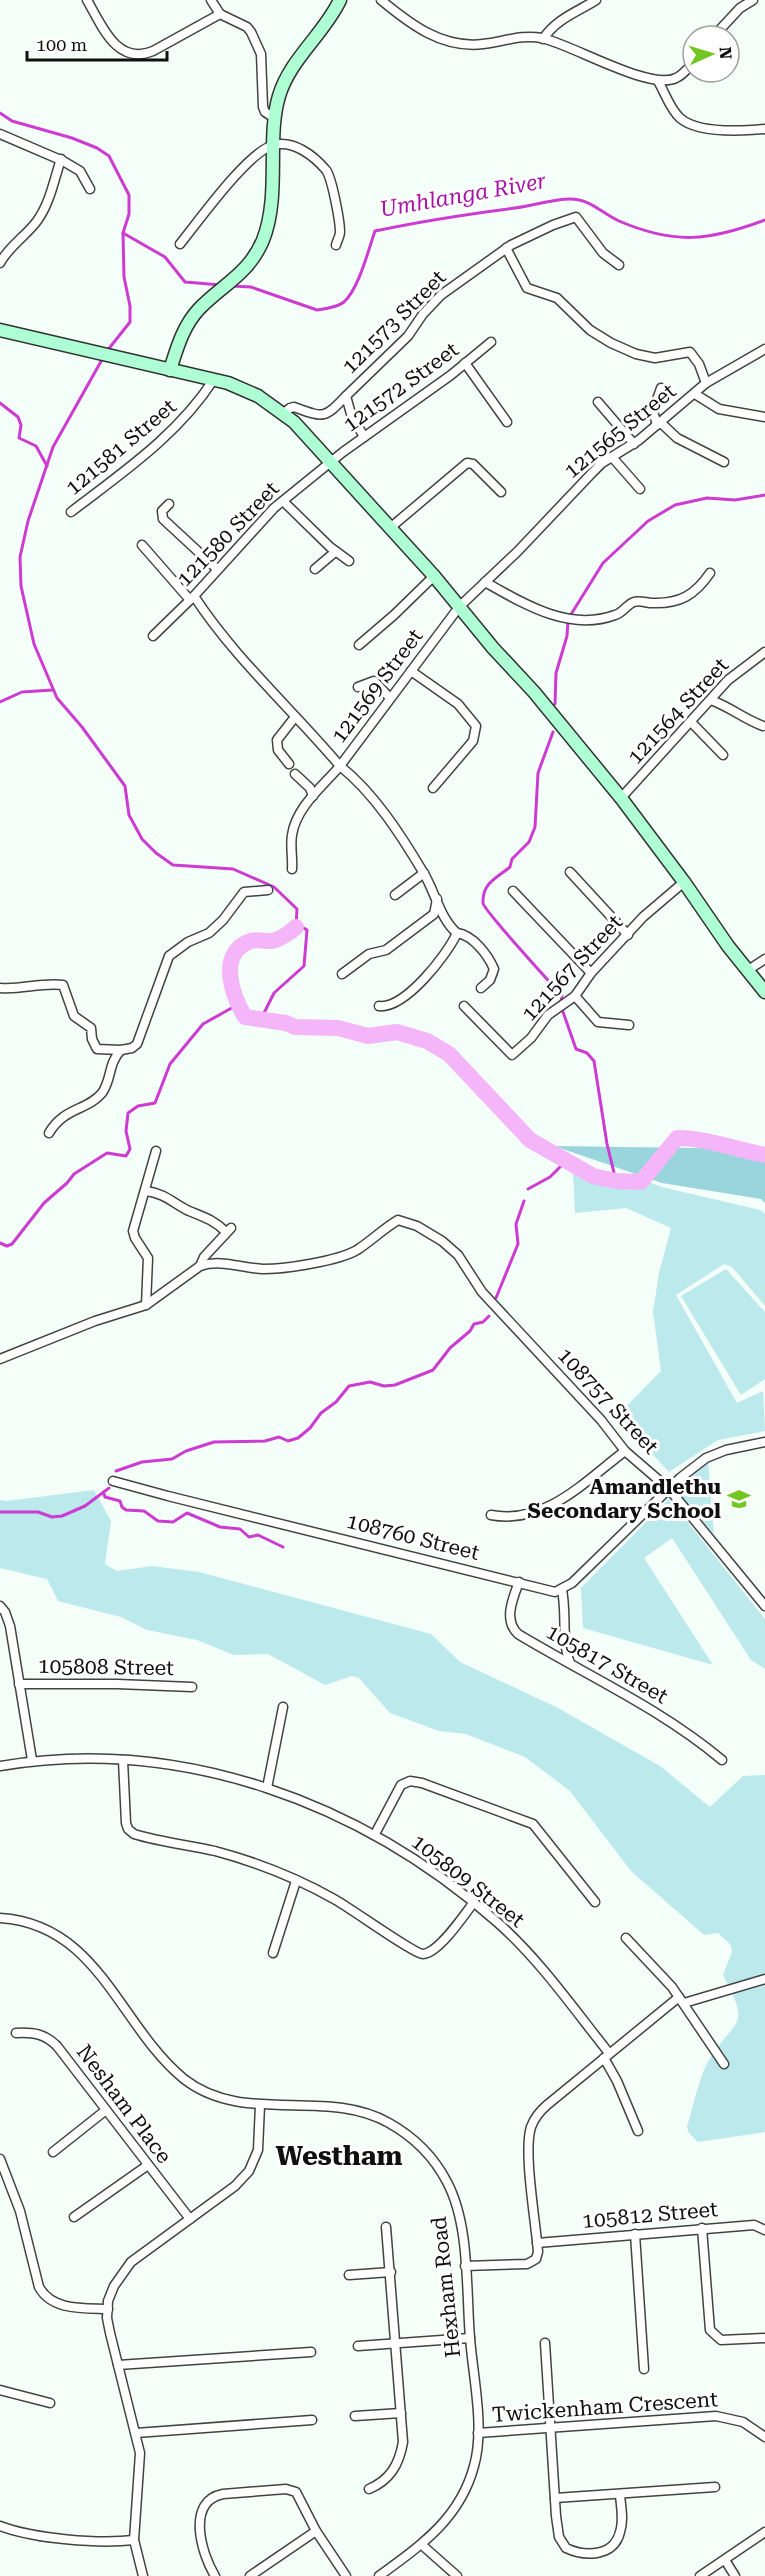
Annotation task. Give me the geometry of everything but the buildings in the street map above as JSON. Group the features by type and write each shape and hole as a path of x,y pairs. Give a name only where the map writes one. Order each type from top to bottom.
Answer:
{"street":[{"path":"87,0 112,40 124,51 143,56 220,14"},
{"path":"211,0 220,14 247,27 251,32 261,54 263,107 265,112 276,119"},
{"path":"170,370 182,334 198,310 237,278 254,257 268,222 271,206 276,119 283,85 340,0"},
{"path":"381,0 407,23 447,41 467,45 529,36 658,81 675,79 681,74"},
{"path":"543,39 558,22 596,0"},
{"path":"725,24 740,8 753,0"},
{"path":"658,81 675,111 684,121 732,132 765,129"},
{"path":"0,134 61,159 80,171 90,189"},
{"path":"180,244 228,183 259,152 274,145 293,145 316,160 329,174 340,232 336,245"},
{"path":"0,263 4,255 28,232 42,214 61,159"},
{"name":"121573 Street","path":"364,437 351,414 346,396 408,336 423,314 441,295 506,248 532,234 576,217 603,253 619,265"},
{"path":"506,248 524,284 531,290 557,298 590,330 622,349 645,356 664,358 690,352 699,364 706,383"},
{"path":"0,330 86,352 214,379 258,396 284,413 332,461 534,692 621,798 684,882 728,946 765,992"},
{"name":"121572 Street","path":"332,461 491,342"},
{"name":"121565 Street","path":"459,607 518,551 592,473 612,457 634,444 706,383 765,349"},
{"path":"465,363 507,422"},
{"name":"121581 Street","path":"71,512 163,441 192,411 214,379"},
{"path":"661,388 653,411 658,424 677,438 724,462"},
{"path":"695,394 719,409 765,417"},
{"path":"284,413 292,407 315,415 326,416 346,396"},
{"path":"598,402 634,444"},
{"path":"612,457 640,489"},
{"name":"121580 Street","path":"153,636 192,598 274,508 332,461"},
{"path":"390,528 467,463 473,464 501,492"},
{"path":"283,501 335,552 349,561"},
{"path":"169,504 162,511 163,519 217,569"},
{"path":"142,545 192,598 340,766 297,818 291,836 292,869"},
{"path":"315,569 335,552"},
{"path":"485,582 550,615 572,619 594,619 615,615 634,602 671,603 687,597 703,584 710,573"},
{"path":"359,645 434,576"},
{"name":"121569 Street","path":"457,933 449,926 424,873 371,798 356,779 340,766 459,607"},
{"name":"121564 Street","path":"621,798 728,680 765,652"},
{"path":"411,671 458,704 476,726 473,741 433,788"},
{"path":"358,687 374,681 390,698"},
{"path":"711,700 728,706 747,720 763,726"},
{"path":"289,764 278,750 278,740 295,717"},
{"path":"692,722 723,755"},
{"path":"296,774 310,788 313,796"},
{"path":"570,872 628,935"},
{"path":"395,895 424,873"},
{"name":"121567 Street","path":"464,1006 512,1055 531,1038 548,1015 575,996 591,973 644,917 684,882"},
{"path":"0,988 22,989 44,984 63,986 74,1016 91,1028 96,1048 121,1050 132,1048 137,1044 169,956 188,942 208,933 223,920 244,892 268,890"},
{"path":"513,891 591,973"},
{"path":"342,974 369,954 386,950 434,914 437,899"},
{"path":"379,1006 387,1007 398,1002 440,961 457,933 462,933 472,940 489,957 494,969 490,980 481,988"},
{"path":"748,970 765,959"},
{"path":"575,996 598,1022 629,1025"},
{"path":"49,1133 53,1126 70,1111 83,1107 101,1094 108,1083 112,1058 121,1050"},
{"path":"146,1305 148,1257 133,1231 156,1150"},
{"path":"0,1359 95,1321 146,1305 200,1266 204,1257 229,1230 209,1217 189,1211 166,1195 146,1191"},
{"name":"108757 Street","path":"200,1266 223,1263 268,1269 332,1261 359,1248 398,1220 417,1226 449,1246 458,1255 482,1292 626,1450 669,1489 765,1606"},
{"path":"570,1663 565,1647 565,1611 562,1590 688,1471 713,1454 765,1442"},
{"path":"491,1515 516,1518 531,1514 566,1497 626,1450"},
{"name":"108760 Street","path":"113,1481 168,1497 555,1592 562,1590"},
{"name":"105817 Street","path":"519,1582 511,1603 510,1618 513,1629 672,1722 722,1760"},
{"path":"0,1606 10,1626 32,1760"},
{"name":"105808 Street","path":"19,1684 192,1687"},
{"path":"267,1788 283,1707"},
{"name":"105809 Street","path":"0,1766 32,1760 123,1760 190,1767 303,1800 375,1834 474,1902 499,1923 545,1970 606,2055 639,2131"},
{"path":"123,1760 126,1822 128,1830 134,1834 214,1851 255,1863 353,1909 414,1952 426,1954 437,1948 474,1902"},
{"path":"375,1834 401,1785 410,1781 422,1783 532,1824 595,1902"},
{"path":"273,1953 296,1881"},
{"name":"Hexham Road","path":"0,1918 32,1924 58,1937 83,1955 101,1973 164,2058 186,2080 224,2099 260,2105 348,2110 387,2121 422,2147 449,2184 461,2229 465,2266 478,2433 474,2466 459,2503 448,2519 422,2545 379,2576"},
{"path":"626,1938 682,2000 724,2064"},
{"path":"465,2266 532,2262 537,2256 529,2156 531,2128 547,2105 606,2055 682,2000 765,1979"},
{"name":"Nesham Place","path":"16,2033 38,2034 51,2040 190,2219"},
{"path":"143,2576 134,2540 140,2467 136,2433 110,2332 108,2309 114,2286 131,2262 235,2186 249,2171 258,2150 260,2105"},
{"path":"53,2152 106,2110"},
{"path":"0,2159 14,2189 39,2287 44,2296 60,2304 73,2307 108,2309"},
{"path":"74,2217 148,2165"},
{"name":"105812 Street","path":"537,2244 702,2228 754,2225 765,2230"},
{"path":"369,2489 385,2481 398,2462 403,2442 386,2227"},
{"path":"702,2228 710,2330 721,2340 765,2338"},
{"path":"635,2234 644,2369"},
{"path":"349,2275 391,2272"},
{"path":"358,2346 470,2338"},
{"path":"545,2343 555,2498 559,2538 562,2543 574,2552 585,2554 608,2550 616,2542 621,2531 620,2494"},
{"path":"118,2365 311,2352"},
{"path":"0,2390 50,2403"},
{"path":"355,2416 401,2413"},
{"name":"Twickenham Crescent","path":"478,2433 716,2416 743,2422 765,2437"},
{"path":"136,2433 312,2420"},
{"path":"555,2498 715,2487"},
{"path":"215,2576 203,2542 199,2519 204,2505 216,2495 292,2490 298,2496 316,2531 346,2576"},
{"path":"0,2526 16,2531 98,2542 134,2540"},
{"path":"250,2576 316,2531"},
{"path":"700,2576 765,2532"},
{"path":"422,2545 457,2576"},
{"path":"724,2560 735,2576"}],"shaded area":[{"path":"554,1146 765,1149 765,1203 761,1199 662,1183"},
{"path":"573,1171 600,1182 622,1186 632,1187 649,1182 760,1210 765,1214 765,1306 732,1267 724,1264 676,1295 737,1403 763,1391 765,1431 718,1440 669,1472 617,1416 661,1371 653,1312 659,1273 671,1228 626,1208 575,1213"},
{"path":"726,1269 765,1312 765,1379 741,1395 681,1296"},
{"path":"708,1462 714,1534 678,1493 680,1486"},
{"path":"94,1490 111,1521 105,1564 117,1571 152,1566 199,1572 431,1634 460,1662 558,1708 660,1766 710,1807 743,1776 765,1775 765,2132 698,2142 689,2133 687,2127 705,2067 737,2022 737,2005 723,1975 732,1952 731,1945 718,1933 704,1935 631,1871 570,1791 525,1757 466,1734 439,1731 390,1713 359,1678 352,1676 325,1685 268,1654 234,1655 197,1640 147,1630 121,1617 58,1601 47,1579 0,1568 0,1500"},
{"path":"669,1499 765,1619 765,1669 751,1660 672,1538 644,1558 713,1665 583,1628 581,1588"}],"waterway":[{"path":"0,113 12,121 72,138 97,148 109,156 129,195 129,214 123,233"},
{"name":"Umhlanga River","path":"231,286 251,287 317,310 331,307 344,302 354,288 375,231 556,200 584,201 613,218 639,229 675,237 709,236 765,220"},
{"name":"Umhlanga River","path":"107,351 130,322 130,306 124,277 123,233 165,257 185,282 221,285"},
{"name":"Umhlanga River","path":"104,356 53,447 28,521 20,557 21,586 34,644 57,698 82,727 125,786 129,815 142,839 173,865 233,869 274,887 297,909 296,927 307,930 304,966 274,993 263,1015 268,1020"},
{"path":"0,403 18,417 21,425 19,438 36,446 47,466"},
{"path":"570,616 603,563 648,521 675,505 707,498 735,500 765,495"},
{"path":"555,704 556,673 567,636 568,621"},
{"path":"0,702 22,692 53,690"},
{"path":"553,732 538,773 535,827 529,842 512,859 510,867 488,886 483,896 483,903 505,932 562,995 561,1002"},
{"name":"Umhlanga River","path":"296,927 285,936 275,940 248,942 238,948 233,956 230,977 236,999 245,1017 286,1023 295,1027 338,1028 368,1036 397,1032 427,1041 449,1054 530,1140 593,1176 616,1181 641,1182 677,1138 709,1142 765,1155"},
{"path":"0,1243 7,1246 12,1244 44,1203 74,1174 107,1153 126,1156 130,1149 126,1131 128,1113 138,1106 155,1103 170,1064 203,1024 237,1005"},
{"path":"562,1009 576,1049 587,1053 594,1061 607,1144 616,1181"},
{"path":"528,1189 550,1177 566,1161"},
{"path":"496,1298 518,1244 516,1224 524,1201"},
{"path":"116,1471 142,1462 172,1459 186,1451 214,1442 265,1441 279,1437 288,1441 298,1438 310,1428 321,1413 336,1402 349,1386 370,1382 384,1386 395,1385 433,1370 450,1348 470,1331 474,1324 483,1322 489,1316"},
{"path":"0,1512 38,1512 52,1517 62,1516 85,1506 109,1488"},
{"path":"104,1494 105,1497 120,1501 126,1510 144,1511 158,1521 173,1522 187,1513 220,1527 240,1529 249,1537 258,1535 283,1547"}],"place":[{"name":"Amandlethu Secondary School","path":"739,1499"}],"district":[{"name":"Westham","path":"339,2156"}]}
